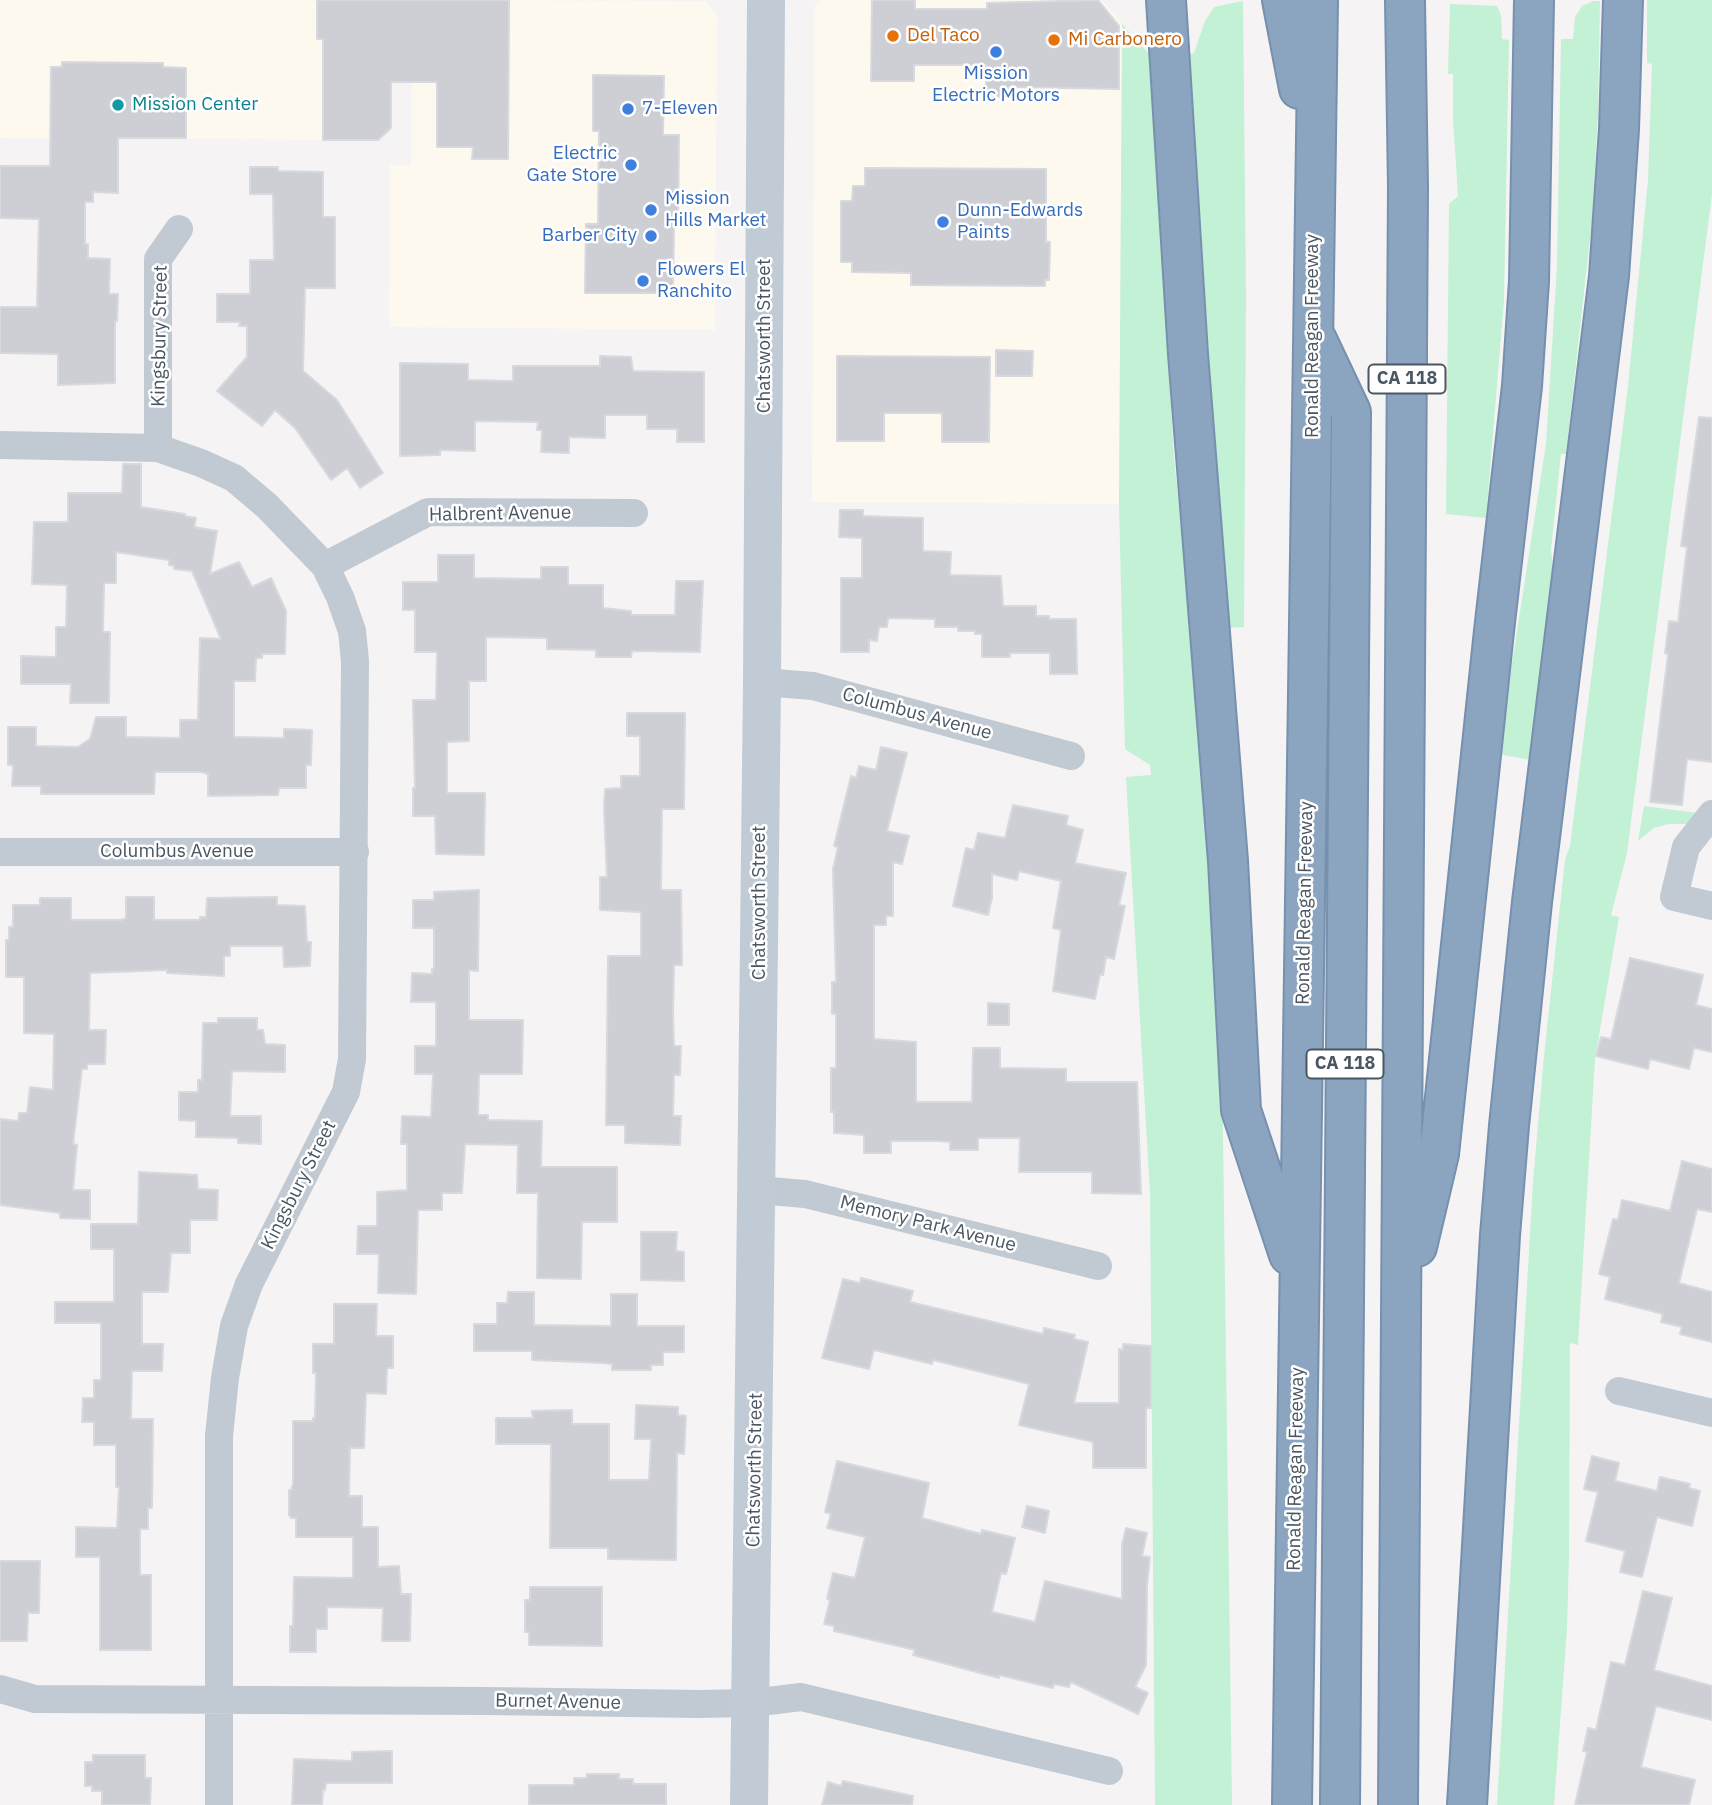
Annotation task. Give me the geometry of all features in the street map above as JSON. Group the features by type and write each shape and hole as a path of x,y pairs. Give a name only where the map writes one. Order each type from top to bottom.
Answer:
{"highway":[{"path":"1166,0 1188,354 1228,861 1241,1110 1298,1283"},
{"path":"1282,0 1314,163"},
{"path":"1401,1308 1439,1154 1522,386 1530,281 1534,0"},
{"name":"Ronald Reagan Freeway","path":"1292,1805 1298,1283 1310,695 1317,7"},
{"name":"CA 118","path":"1398,1805 1408,187 1404,8"},
{"path":"1467,1805 1500,1235 1509,1126 1533,888 1609,276 1615,207 1623,10"},
{"name":"CA 118","path":"1313,332 1351,412 1339,1805"},
{"name":"CA 118","path":"1356,1805 1366,644 1406,571"}],"main road":[{"name":"Chatsworth Street","path":"749,1805 758,1191 766,0"}],"street":[{"name":"Kingsbury Street","path":"158,448 158,259 179,229"},
{"path":"0,445 158,448 234,478 267,506 325,566"},
{"name":"Halbrent Avenue","path":"325,566 428,512 634,513"},
{"name":"Kingsbury Street","path":"219,1805 219,1436 234,1326 249,1284 346,1092 352,1059 355,661 352,631 325,566"},
{"name":"Columbus Avenue","path":"762,682 813,686 1071,756"},
{"path":"1712,814 1686,847 1674,897 1712,906"},
{"name":"Columbus Avenue","path":"0,852 355,852"},
{"name":"Memory Park Avenue","path":"758,1191 805,1194 1098,1266"},
{"path":"1619,1391 1712,1413"},
{"name":"Burnet Avenue","path":"0,1689 35,1699 690,1704 752,1703 801,1697 1109,1771"}],"shaded area":[{"path":"0,0 392,0 391,128 378,140 0,138"},
{"path":"412,0 705,1 717,15 715,330 389,327 390,165 411,165"},
{"path":"821,0 1102,0 1122,24 1119,504 812,502 814,7"}],"green space":[{"path":"1647,0 1712,0 1712,194 1627,853 1611,915 1619,917 1595,1059 1578,1345 1570,1343 1567,1629 1554,1805 1497,1805 1533,1182 1544,1056 1565,860 1570,846 1628,386 1648,180 1652,64 1647,63"},
{"path":"1243,1 1246,295 1244,627 1226,628 1190,54 1194,53 1205,21 1214,7"},
{"path":"1600,1 1592,220 1566,454 1561,454 1551,550 1553,566 1530,760 1498,754 1546,444 1557,266 1561,39 1573,39 1575,17 1582,6"},
{"path":"1450,4 1497,6 1501,15 1502,39 1509,40 1504,300 1486,518 1446,514 1449,204 1458,196 1453,74 1448,74"},
{"path":"1122,24 1151,56 1174,458 1208,790 1222,1062 1232,1805 1155,1805 1150,1194 1126,777 1151,775 1150,765 1125,749 1119,504"},
{"path":"1644,806 1698,813 1687,824 1669,824 1654,828 1638,841"}],"building":[{"path":"317,0 509,0 508,159 472,159 473,147 437,147 437,82 391,82 391,128 378,140 323,140 323,39 317,39"},
{"path":"872,0 915,0 915,9 987,9 987,3 1098,0 1119,26 1119,89 1009,87 1009,97 986,97 986,65 914,65 914,81 871,81"},
{"path":"62,62 163,63 163,67 186,68 186,138 118,138 118,193 93,192 93,202 85,202 85,244 88,244 88,258 110,259 109,294 118,294 115,383 58,385 58,354 0,353 0,307 37,307 39,219 0,218 0,166 50,166 51,67 62,67"},
{"path":"593,75 664,76 663,135 679,135 678,225 674,225 673,293 585,293 586,224 598,224 599,131 593,131"},
{"path":"250,167 323,172 323,217 335,217 335,288 305,288 303,371 337,400 383,473 360,488 347,468 331,480 295,428 275,410 262,426 217,391 247,357 247,326 239,326 240,322 217,322 217,294 250,294 250,260 274,260 273,194 250,194"},
{"name":"Dunn-Edwards Paints","path":"865,168 1046,169 1049,280 1045,280 1045,286 911,285 911,273 852,272 852,262 841,262 841,201 852,201 853,186 865,186"},
{"path":"996,350 1033,351 1032,376 996,376"},
{"path":"600,356 631,357 633,371 704,372 704,442 677,442 677,429 647,429 647,415 605,415 605,438 569,437 569,453 541,452 542,430 537,430 538,422 475,421 475,451 440,450 440,455 400,456 400,363 468,364 468,380 513,381 513,366 600,366"},
{"path":"837,356 990,357 989,442 942,442 942,413 884,413 884,441 837,441"},
{"path":"1699,417 1712,418 1712,762 1687,759 1682,805 1650,802 1668,654 1665,653 1669,621 1678,622 1687,547 1681,546"},
{"path":"123,464 141,464 141,507 185,514 196,518 194,527 217,531 210,574 239,562 252,587 271,578 286,611 285,654 262,654 262,658 256,658 255,681 234,681 234,737 284,738 284,729 312,730 311,765 306,765 306,788 279,788 278,795 208,796 208,774 202,772 155,772 154,794 41,794 41,786 12,786 13,765 8,765 8,727 36,727 36,746 78,747 90,739 96,717 126,717 126,737 180,738 180,720 198,720 200,638 221,639 192,571 174,569 174,566 169,565 169,560 116,552 116,583 104,583 103,632 110,632 109,703 70,703 71,684 21,684 21,656 56,657 56,627 66,627 67,585 32,584 34,522 68,522 68,493 122,493"},
{"path":"840,510 863,510 863,516 923,518 923,551 951,552 950,575 1001,576 1003,606 1036,606 1036,616 1076,619 1077,674 1050,674 1050,653 1010,653 1010,657 982,657 982,634 975,634 975,631 958,631 958,627 935,627 935,619 888,618 887,627 879,627 877,641 869,640 869,652 841,652 841,578 862,578 862,538 839,537"},
{"path":"438,555 474,555 474,578 541,579 541,567 568,567 568,585 603,585 603,608 631,611 631,615 675,615 676,581 703,581 700,652 632,651 631,657 596,657 596,650 547,649 547,638 486,637 486,681 469,681 469,741 447,742 447,793 485,793 484,855 436,854 435,816 413,816 413,700 436,700 437,652 415,652 415,610 403,610 403,582 438,582"},
{"path":"627,713 685,713 684,809 662,809 661,890 681,890 682,965 674,965 673,1013 674,1046 681,1046 680,1075 674,1075 673,1116 681,1116 680,1145 625,1143 625,1125 606,1125 608,956 641,956 641,912 600,910 600,877 607,877 605,789 621,788 621,776 640,776 640,736 627,736"},
{"path":"881,747 907,753 887,831 909,836 902,864 893,862 893,916 886,916 886,925 874,925 874,1039 916,1042 916,1102 972,1102 973,1048 1000,1048 1000,1068 1066,1069 1066,1082 1137,1082 1141,1194 1092,1193 1092,1172 1019,1172 1020,1138 978,1138 978,1150 950,1150 950,1142 891,1141 891,1153 864,1153 864,1135 834,1133 834,1112 831,1112 831,1068 836,1068 836,1014 832,1014 832,982 836,982 833,869 838,847 834,846 851,776 856,778 859,766 876,770"},
{"path":"1013,805 1068,816 1066,825 1083,830 1075,863 1126,873 1119,905 1125,906 1114,959 1106,957 1095,999 1053,991 1061,930 1053,928 1061,881 1019,871 1017,880 992,874 992,898 988,915 953,906 966,848 974,850 978,833 1005,838"},
{"path":"479,890 478,971 469,970 469,1020 523,1020 522,1074 479,1074 478,1115 488,1115 488,1120 542,1121 541,1167 617,1167 617,1222 582,1222 581,1279 537,1278 538,1193 517,1193 518,1145 465,1144 462,1193 442,1193 442,1210 418,1210 416,1294 378,1293 379,1254 357,1254 358,1226 377,1226 377,1192 407,1190 407,1144 401,1144 402,1116 431,1117 433,1074 415,1074 415,1046 436,1046 436,1002 411,1002 412,973 432,974 434,969 434,928 413,928 413,900 434,900 434,892"},
{"path":"126,897 154,897 154,920 200,920 200,917 206,917 207,898 277,897 277,905 305,906 307,942 311,942 310,966 284,967 283,946 230,946 230,956 224,956 224,976 167,973 167,970 90,973 89,1030 106,1030 105,1064 87,1064 87,1069 82,1069 73,1144 77,1145 73,1190 90,1190 90,1219 60,1218 60,1213 0,1205 0,1119 18,1121 19,1113 27,1113 30,1087 53,1090 54,1034 24,1033 24,977 6,977 6,940 9,940 9,927 13,927 13,905 40,905 40,898 71,898 71,920 121,920 126,918"},
{"path":"1630,958 1703,975 1696,1005 1712,1009 1712,1052 1694,1048 1689,1069 1650,1059 1648,1069 1596,1056 1601,1037 1611,1039"},
{"path":"988,1003 1009,1004 1009,1025 988,1025"},
{"path":"218,1018 257,1018 257,1030 263,1030 265,1044 285,1045 285,1072 232,1071 230,1116 261,1116 261,1144 238,1143 238,1138 196,1137 196,1121 179,1120 179,1092 198,1092 198,1080 202,1080 203,1023 218,1023"},
{"path":"1682,1161 1712,1169 1712,1212 1697,1209 1679,1283 1712,1292 1712,1342 1680,1334 1682,1327 1661,1322 1663,1314 1605,1299 1610,1277 1599,1274 1613,1219 1618,1220 1622,1200 1670,1211"},
{"path":"139,1172 197,1175 198,1189 218,1190 217,1220 190,1220 190,1253 171,1253 168,1292 142,1292 142,1344 163,1344 162,1371 132,1371 131,1419 153,1419 152,1508 148,1508 148,1529 140,1529 140,1575 151,1575 151,1650 100,1650 100,1557 76,1557 76,1527 117,1528 119,1487 116,1487 116,1445 94,1445 94,1422 82,1422 83,1398 94,1398 94,1380 101,1380 101,1323 55,1323 55,1302 114,1302 114,1249 91,1249 91,1224 138,1224"},
{"path":"641,1232 677,1232 676,1251 684,1252 684,1281 641,1280"},
{"path":"861,1278 913,1291 910,1302 1043,1334 1044,1328 1075,1335 1074,1339 1088,1342 1074,1403 1119,1403 1119,1349 1123,1350 1123,1344 1151,1346 1151,1408 1146,1408 1146,1468 1093,1468 1093,1442 1019,1425 1029,1384 933,1360 932,1364 874,1350 869,1369 822,1358 843,1279 860,1283"},
{"path":"508,1292 534,1292 534,1325 611,1326 611,1294 637,1294 637,1326 684,1326 684,1352 663,1352 663,1365 651,1365 651,1370 612,1370 612,1364 532,1360 532,1351 474,1351 474,1324 497,1324 497,1303 507,1303"},
{"path":"334,1304 377,1304 376,1336 393,1336 393,1368 387,1368 386,1394 366,1393 364,1448 350,1448 349,1496 362,1496 362,1527 378,1527 378,1567 399,1566 401,1594 411,1594 410,1641 382,1641 383,1608 327,1607 327,1629 316,1629 316,1652 290,1652 294,1577 353,1578 353,1537 296,1537 296,1518 289,1515 289,1490 293,1484 293,1421 313,1421 315,1418 316,1373 313,1373 313,1344 334,1344"},
{"path":"636,1405 678,1407 678,1415 686,1416 684,1454 677,1453 676,1560 608,1559 608,1548 550,1548 551,1444 496,1444 496,1418 533,1418 532,1411 572,1410 572,1424 609,1424 609,1480 649,1480 651,1439 635,1439"},
{"path":"1592,1456 1619,1463 1615,1481 1657,1491 1660,1477 1690,1484 1689,1488 1700,1491 1692,1526 1657,1517 1642,1577 1620,1572 1625,1551 1586,1541 1598,1492 1584,1489"},
{"path":"837,1461 929,1483 922,1518 981,1534 982,1530 1015,1538 1006,1574 1001,1573 992,1612 1035,1622 1045,1581 1122,1599 1122,1545 1126,1528 1147,1533 1142,1556 1150,1557 1146,1665 1135,1687 1148,1693 1138,1714 1071,1682 1069,1687 1054,1684 1053,1688 999,1675 999,1678 913,1655 915,1650 834,1631 834,1626 824,1624 833,1573 855,1578 865,1537 827,1528 831,1514 825,1512"},
{"path":"1027,1506 1049,1511 1045,1533 1022,1527"},
{"path":"0,1561 40,1561 39,1613 28,1613 27,1641 0,1641"},
{"path":"530,1587 602,1587 602,1646 529,1645 529,1632 525,1632 525,1600 530,1600"},
{"path":"1643,1591 1672,1598 1654,1670 1712,1686 1712,1720 1656,1706 1641,1767 1695,1780 1689,1805 1575,1805 1587,1752 1583,1751 1588,1728 1596,1730 1611,1662 1625,1665"},
{"path":"392,1751 392,1783 326,1783 322,1805 292,1805 294,1759 352,1761 352,1752"},
{"path":"93,1755 145,1755 145,1778 151,1778 150,1805 102,1805 102,1791 92,1791 92,1786 85,1786 85,1762 93,1762"},
{"path":"587,1774 619,1774 619,1779 633,1779 633,1784 666,1784 666,1805 529,1805 529,1785 574,1785 574,1778 587,1778"},
{"path":"843,1781 913,1796 912,1805 822,1805 828,1782 841,1786"}],"place":[{"name":"Del Taco","path":"893,36"},
{"name":"Mi Carbonero","path":"1054,40"},
{"name":"Mission Electric Motors","path":"996,52"},
{"name":"Mission Center","path":"118,105"},
{"name":"7-Eleven","path":"628,109"},
{"name":"Electric Gate Store","path":"631,165"},
{"name":"Mission Hills Market","path":"651,210"},
{"name":"Dunn-Edwards Paints","path":"943,222"},
{"name":"Barber City","path":"651,236"},
{"name":"Flowers El Ranchito","path":"643,281"}]}
